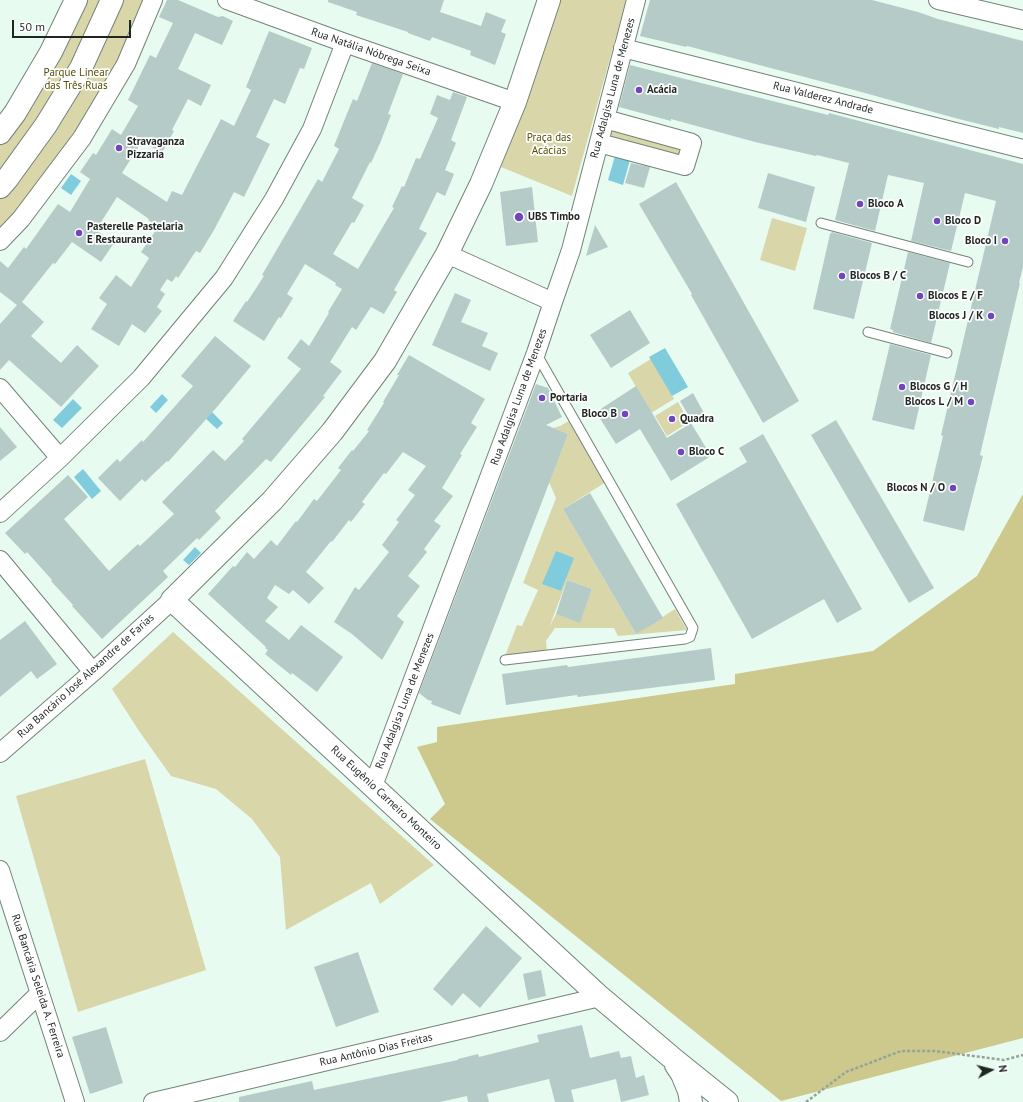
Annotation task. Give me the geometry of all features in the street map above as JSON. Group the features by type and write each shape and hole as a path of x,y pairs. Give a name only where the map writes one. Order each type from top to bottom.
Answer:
{"street":[{"path":"0,133 15,114 51,52 76,0"},
{"path":"0,187 46,124 81,68 112,0"},
{"path":"0,241 20,219 82,138 126,64 153,0"},
{"name":"Rua Natália Nóbrega Seixa","path":"227,0 515,102"},
{"path":"172,600 272,501 332,432 385,360 447,254 481,184 515,102 549,0"},
{"name":"Rua Adalgisa Luna de Menezes","path":"373,786 536,353 571,250 636,0"},
{"path":"938,0 990,6 1023,20"},
{"path":"0,513 60,458 141,378 224,278 274,199 312,129 345,43"},
{"name":"Rua Valderez Andrade","path":"623,48 1023,148"},
{"path":"599,143 685,166 692,143 605,119"},
{"path":"447,254 553,302"},
{"path":"0,388 60,458"},
{"path":"0,560 93,672"},
{"name":"Rua Bancário José Alexandre de Farias","path":"0,752 93,672 172,600"},
{"name":"Rua Eugênio Carneiro Monteiro","path":"172,600 600,997 671,1057"},
{"name":"Rua Bancária Seleida A. Ferreira","path":"0,870 75,1102"},
{"path":"0,1032 40,993"},
{"name":"Rua Antônio Dias Freitas","path":"153,1102 600,997"},
{"path":"671,1057 682,1074 689,1091 691,1102"},
{"path":"671,1057 728,1102"}],"lane":[{"path":"821,223 968,262"},
{"path":"868,332 947,353"},
{"path":"505,660 686,640 690,637 693,628 536,353"}],"path":[{"path":"806,1102 846,1072 901,1051 935,1051 1004,1060 1023,1055"}],"green space":[{"name":"Parque Linear das Três Ruas","path":"65,0 161,0 150,28 114,103 72,167 0,251 0,117 21,90"},
{"name":"Praça das Acácias","path":"556,0 626,0 572,196 501,167 525,105"},
{"path":"605,119 692,143 685,166 599,143"},
{"path":"772,218 807,228 795,271 760,260"},
{"path":"651,359 674,399 651,413 628,373"},
{"name":"Quadra","path":"678,402 689,422 667,436 655,416"},
{"path":"569,421 606,482 563,509 636,634 675,609 687,630 618,636 614,628 555,628 546,641 547,652 505,656 517,625 522,626 538,590 523,583 556,498 549,482 568,434 553,428","holes":["567,580 592,589 580,622 556,614 549,628"]},
{"path":"173,632 434,865 380,904 371,883 286,930 280,857 252,819 216,789 171,776 139,731 112,689"},
{"path":"145,759 206,970 78,1012 16,796"}],"shaded area":[{"path":"1023,494 1023,1038 781,1101 430,819 445,804 417,747 437,742 437,727 735,684 735,674 873,651 977,576"}],"water":[{"path":"615,156 630,160 623,185 608,180"},
{"path":"71,174 81,181 71,195 61,188"},
{"path":"665,348 688,387 672,396 649,357"},
{"path":"162,394 168,400 156,413 150,407"},
{"path":"73,399 82,408 62,428 53,420"},
{"path":"211,411 223,423 217,429 204,417"},
{"path":"83,469 101,491 92,499 74,477"},
{"path":"195,547 201,553 189,565 183,560"},
{"path":"556,551 574,558 561,591 542,584"}],"building":[{"path":"167,0 178,0 218,17 223,16 233,21 222,45 195,33 178,69 211,85 201,106 188,99 172,130 174,131 162,153 142,141 122,173 167,202 172,191 182,195 221,119 234,126 251,90 246,87 269,31 312,48 304,69 300,68 285,104 274,99 256,137 270,144 244,197 234,192 200,253 196,251 178,278 176,276 172,282 167,279 160,290 165,294 157,307 162,311 145,333 132,324 119,346 91,329 107,304 99,298 116,275 131,287 149,258 141,252 158,227 117,197 96,230 114,243 101,262 72,242 22,302 44,322 31,336 61,363 77,345 99,366 61,407 9,360 0,370 0,324 17,305 0,292 0,261 8,268 24,247 26,249 58,204 70,212 90,179 80,172 93,153 96,155 112,129 121,135 138,106 128,100 150,55 156,58 173,23 159,17"},
{"path":"328,0 444,0 440,12 481,26 486,12 506,20 501,32 506,34 495,65 470,55 471,51 432,37 430,41 356,15 357,12 328,2"},
{"path":"650,0 872,0 1023,41 1023,133 999,127 999,129 955,118 687,46 640,36"},
{"path":"372,63 403,74 388,114 391,115 381,141 352,198 364,205 333,254 358,269 394,208 392,207 402,186 404,187 416,158 420,159 438,118 430,114 437,95 450,100 453,92 467,97 451,140 456,143 445,170 454,174 445,196 437,192 419,229 427,233 394,290 397,292 384,314 371,307 356,330 352,327 330,362 342,371 323,396 325,397 271,462 266,459 215,511 221,518 199,540 197,538 163,571 168,577 102,639 27,552 25,554 5,533 68,475 88,497 64,519 109,571 138,544 140,546 174,514 162,502 213,450 225,461 244,441 242,439 301,369 287,358 301,339 309,346 342,289 335,285 336,283 305,264 287,294 293,298 281,318 279,317 264,341 233,321 264,276 262,275 318,179 322,182 339,149 334,146 353,99 357,101"},
{"path":"630,65 828,115 829,113 1023,164 1023,267 980,455 983,456 964,531 923,521 943,436 941,435 996,201 965,193 951,251 911,241 924,183 888,175 875,231 835,220 849,163 755,142 671,119 671,121 619,107"},
{"path":"631,163 650,167 644,188 625,183"},
{"path":"768,173 815,187 806,222 758,208"},
{"path":"676,182 799,401 763,423 691,295 692,294 639,204"},
{"name":"UBS Timbo","path":"532,187 538,242 506,246 500,192"},
{"path":"595,225 608,247 586,256"},
{"name":"Blocos B / C","path":"832,232 872,243 854,319 813,309 830,234"},
{"name":"Blocos E / F","path":"908,252 950,263 931,343 893,332 893,330 890,329"},
{"path":"455,293 471,300 461,322 488,333 482,346 498,353 490,371 432,345"},
{"path":"630,310 650,343 611,368 590,335"},
{"path":"215,336 251,366 168,462 167,461 145,482 142,479 120,501 98,478 117,459 120,462 142,440 143,442 193,386 181,376"},
{"name":"Blocos G / H","path":"890,344 931,355 914,430 872,420"},
{"path":"409,355 485,399 471,423 477,427 460,454 462,455 442,488 453,496 434,521 441,526 424,549 427,552 408,576 420,586 397,616 404,622 382,660 352,634 334,622 355,587 359,590 389,552 382,545 399,522 396,520 415,495 408,490 426,466 403,452 386,474 384,473 362,502 365,504 351,522 349,520 306,572 324,588 309,604 293,590 289,594 275,585 267,598 278,607 265,621 289,640 301,625 343,657 317,692 292,673 291,675 265,654 268,650 265,648 266,647 208,594 233,566 235,567 247,552 254,559 271,540 277,546 314,499 317,501 341,470 338,468 369,431 367,430 384,403 383,402 399,375 397,375"},
{"path":"536,384 548,388 562,417 546,425 568,434 460,715 431,704 432,701 428,700 419,693"},
{"path":"636,386 667,438 691,423 711,456 671,481 640,429 616,444 596,412"},
{"path":"693,393 705,415 693,423 680,401"},
{"path":"836,420 934,588 909,603 811,435"},
{"path":"0,427 17,447 0,461"},
{"path":"763,434 862,609 837,623 824,599 752,639 676,504 747,462 739,448"},
{"path":"590,493 663,618 636,634 563,509"},
{"path":"567,580 592,589 580,623 556,614"},
{"path":"25,621 57,664 37,679 31,671 0,697 0,640"},
{"path":"711,648 715,680 578,697 577,695 506,705 502,674 567,665 568,667"},
{"path":"486,926 522,958 480,1008 463,993 452,1006 433,989"},
{"path":"358,952 379,1012 336,1027 314,967"},
{"path":"541,970 546,996 528,1000 523,974"},
{"path":"582,1025 590,1058 619,1051 621,1058 631,1056 636,1078 644,1075 649,1095 621,1102 616,1079 571,1090 574,1102 555,1102 549,1079 487,1094 489,1102 468,1102 467,1096 440,1102 239,1102 239,1097 312,1081 314,1090 458,1060 478,1054 479,1057 539,1042 537,1035"},
{"path":"106,1027 123,1083 90,1094 72,1037"}],"place":[{"name":"Acácia","path":"639,90"},
{"name":"Stravaganza Pizzaria","path":"119,148"},
{"name":"Bloco A","path":"860,204"},
{"name":"UBS Timbo","path":"519,217"},
{"name":"Bloco D","path":"937,221"},
{"name":"Pasterelle Pastelaria E Restaurante","path":"79,233"},
{"name":"Bloco I","path":"1005,241"},
{"name":"Blocos B / C","path":"842,276"},
{"name":"Blocos E / F","path":"920,296"},
{"name":"Blocos J / K","path":"991,316"},
{"name":"Blocos G / H","path":"902,387"},
{"name":"Portaria","path":"542,398"},
{"name":"Blocos L / M","path":"971,402"},
{"name":"Bloco B","path":"625,414"},
{"name":"Quadra","path":"672,419"},
{"name":"Bloco C","path":"681,452"},
{"name":"Blocos N / O","path":"953,488"}]}
